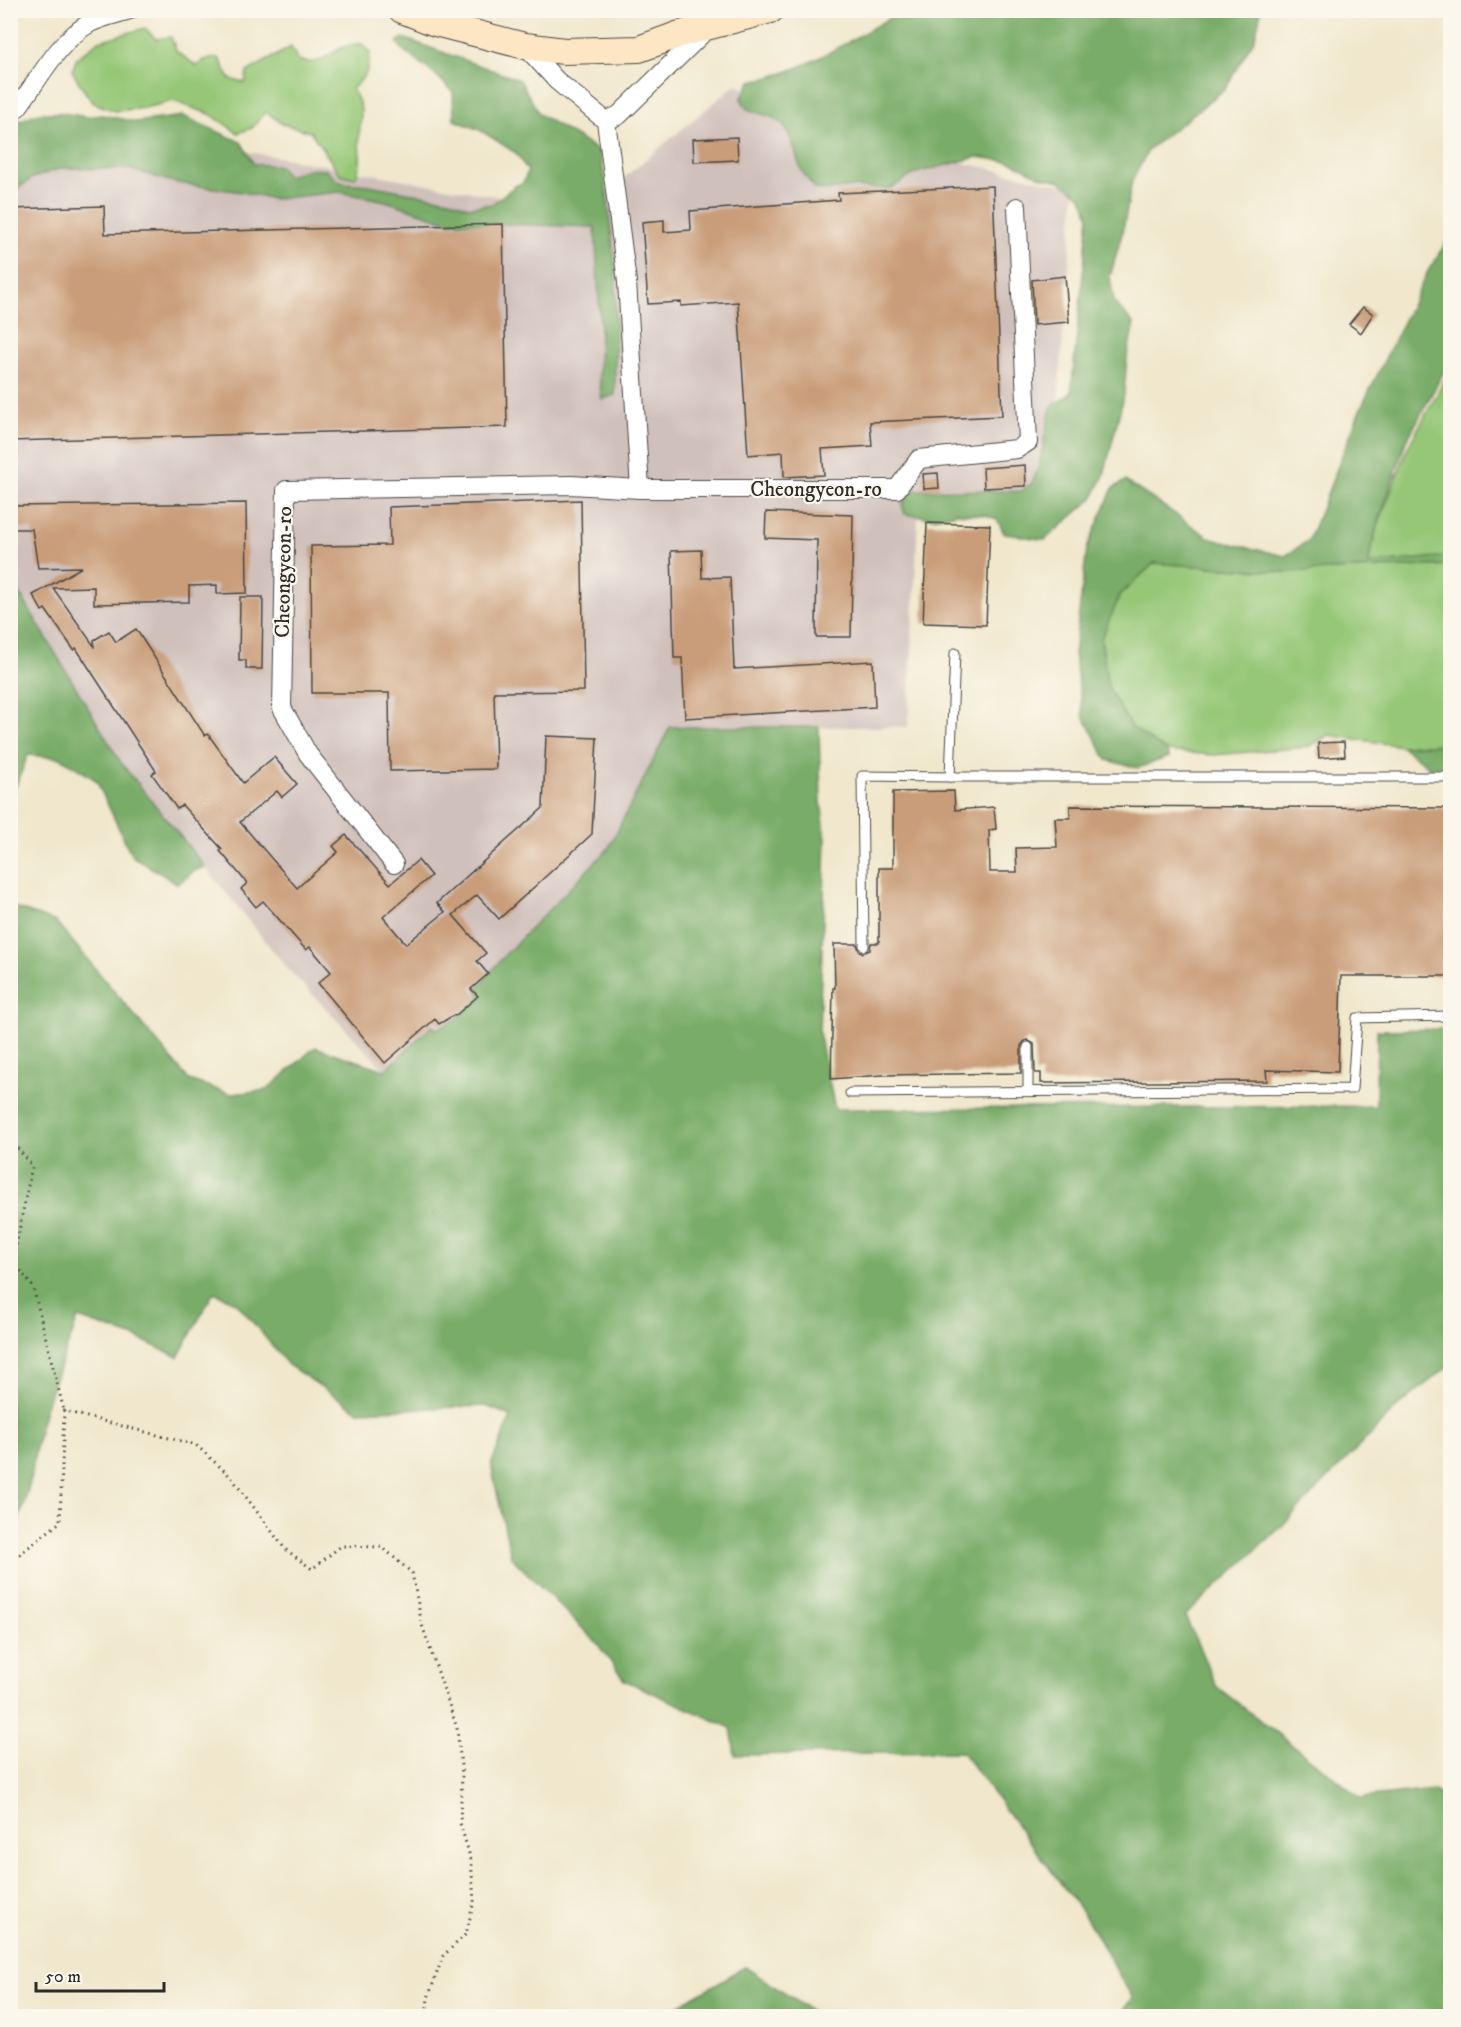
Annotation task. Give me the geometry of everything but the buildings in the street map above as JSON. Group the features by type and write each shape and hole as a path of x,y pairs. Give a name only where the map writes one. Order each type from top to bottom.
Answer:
{"main road":[{"path":"402,10 435,23 525,46 564,51 639,49 757,10"},
{"path":"721,23 771,10"}],"street":[{"path":"10,112 18,107 63,46 77,32 92,22 130,10"},
{"path":"606,121 619,116 721,23"},
{"path":"525,46 557,81 606,121 627,282 640,489"},
{"name":"Cheongyeon-ro","path":"394,864 308,754 282,708 286,490 571,485 640,489 897,489 919,459 1017,449 1028,442 1017,207"}],"lane":[{"path":"950,777 955,653"},
{"path":"864,946 862,776 1450,777"},
{"path":"850,1093 1352,1089 1357,1018 1450,1016"},
{"path":"1028,1047 1028,1090"}],"path":[{"path":"10,1139 32,1166 13,1261 33,1287 64,1411 60,1522 10,1562"},
{"path":"64,1411 196,1445 231,1477 285,1549 312,1569 341,1546 382,1547 412,1573 422,1625 458,1728 462,1775 460,1823 471,1860 474,1902 466,1934 443,1956 428,1998 426,2016"}],"shaded area":[{"path":"736,84 797,114 884,145 1075,188 1050,500 919,497 908,727 670,727 608,849 504,956 492,972 481,996 456,1019 436,1029 432,1026 385,1070 287,968 121,763 11,579 10,142 61,118 583,212"}],"green space":[{"path":"904,10 1261,11 1255,38 1225,89 1149,149 1132,181 1123,230 1110,277 1114,302 1134,324 1127,356 1124,395 1104,475 1093,498 1045,540 1004,533 997,519 985,515 957,513 934,518 905,514 902,505 911,490 1021,491 1032,483 1039,465 1051,407 1071,393 1089,216 1082,197 1060,181 1039,176 1012,162 977,157 916,173 889,189 852,187 815,189 801,170 792,141 783,124 771,117 747,109 741,99 751,81 771,77 811,62"},
{"path":"145,28 156,39 171,37 176,51 197,66 203,60 219,58 230,79 245,83 247,72 291,47 298,60 313,62 347,46 362,44 370,53 366,74 352,89 361,109 360,162 355,178 340,174 311,132 283,124 266,112 252,128 238,133 210,114 173,101 144,108 115,111 94,103 72,71 77,58 99,41"},
{"path":"403,38 520,80 539,114 599,151 605,178 616,272 615,395 602,399 599,377 600,321 595,227 449,222 386,201 339,192 274,199 177,183 129,169 61,168 33,178 11,193 10,124 39,113 62,113 87,117 102,115 136,122 183,116 241,142 254,164 279,166 287,176 310,169 327,170 335,179 343,183 369,185 450,200 469,207 492,204 515,186 523,183 528,171 516,153 480,130 454,120 453,92 438,77 403,50 397,42"},
{"path":"1450,236 1450,360 1405,444 1376,530 1368,564 1450,556 1450,565 1283,572 1154,563 1120,595 1101,639 1108,687 1131,727 1166,751 1169,757 1138,768 1107,760 1083,715 1074,654 1087,548 1113,488 1125,481 1211,539 1285,556 1309,540 1360,410 1428,271"},
{"path":"1450,370 1450,556 1368,564 1376,531 1407,449"},
{"path":"1154,563 1283,572 1450,565 1450,744 1401,746 1329,735 1307,747 1215,755 1166,751 1131,727 1108,687 1101,638 1120,595"},
{"path":"11,579 121,763 205,867 194,871 178,884 132,856 96,780 61,758 28,755 11,798"},
{"path":"670,727 819,727 821,801 826,840 819,1033 835,1109 1376,1106 1377,1030 1450,1029 1450,1365 1398,1406 1280,1528 1185,1616 1217,1687 1361,1798 1433,1790 1450,1801 1450,2016 1121,2016 1132,1997 1083,1913 962,1752 735,1755 731,1728 624,1680 597,1643 511,1557 491,1465 511,1416 486,1406 358,1411 288,1365 237,1303 214,1292 178,1357 135,1337 78,1318 46,1407 23,1508 11,1531 11,906 56,922 189,1080 231,1094 267,1090 315,1047 385,1070 432,1026 437,1029 456,1019 481,997 477,989 504,956 608,849"},
{"path":"1450,744 1450,765 1430,768 1401,746"},
{"path":"745,1967 819,2016 661,2016"}]}
